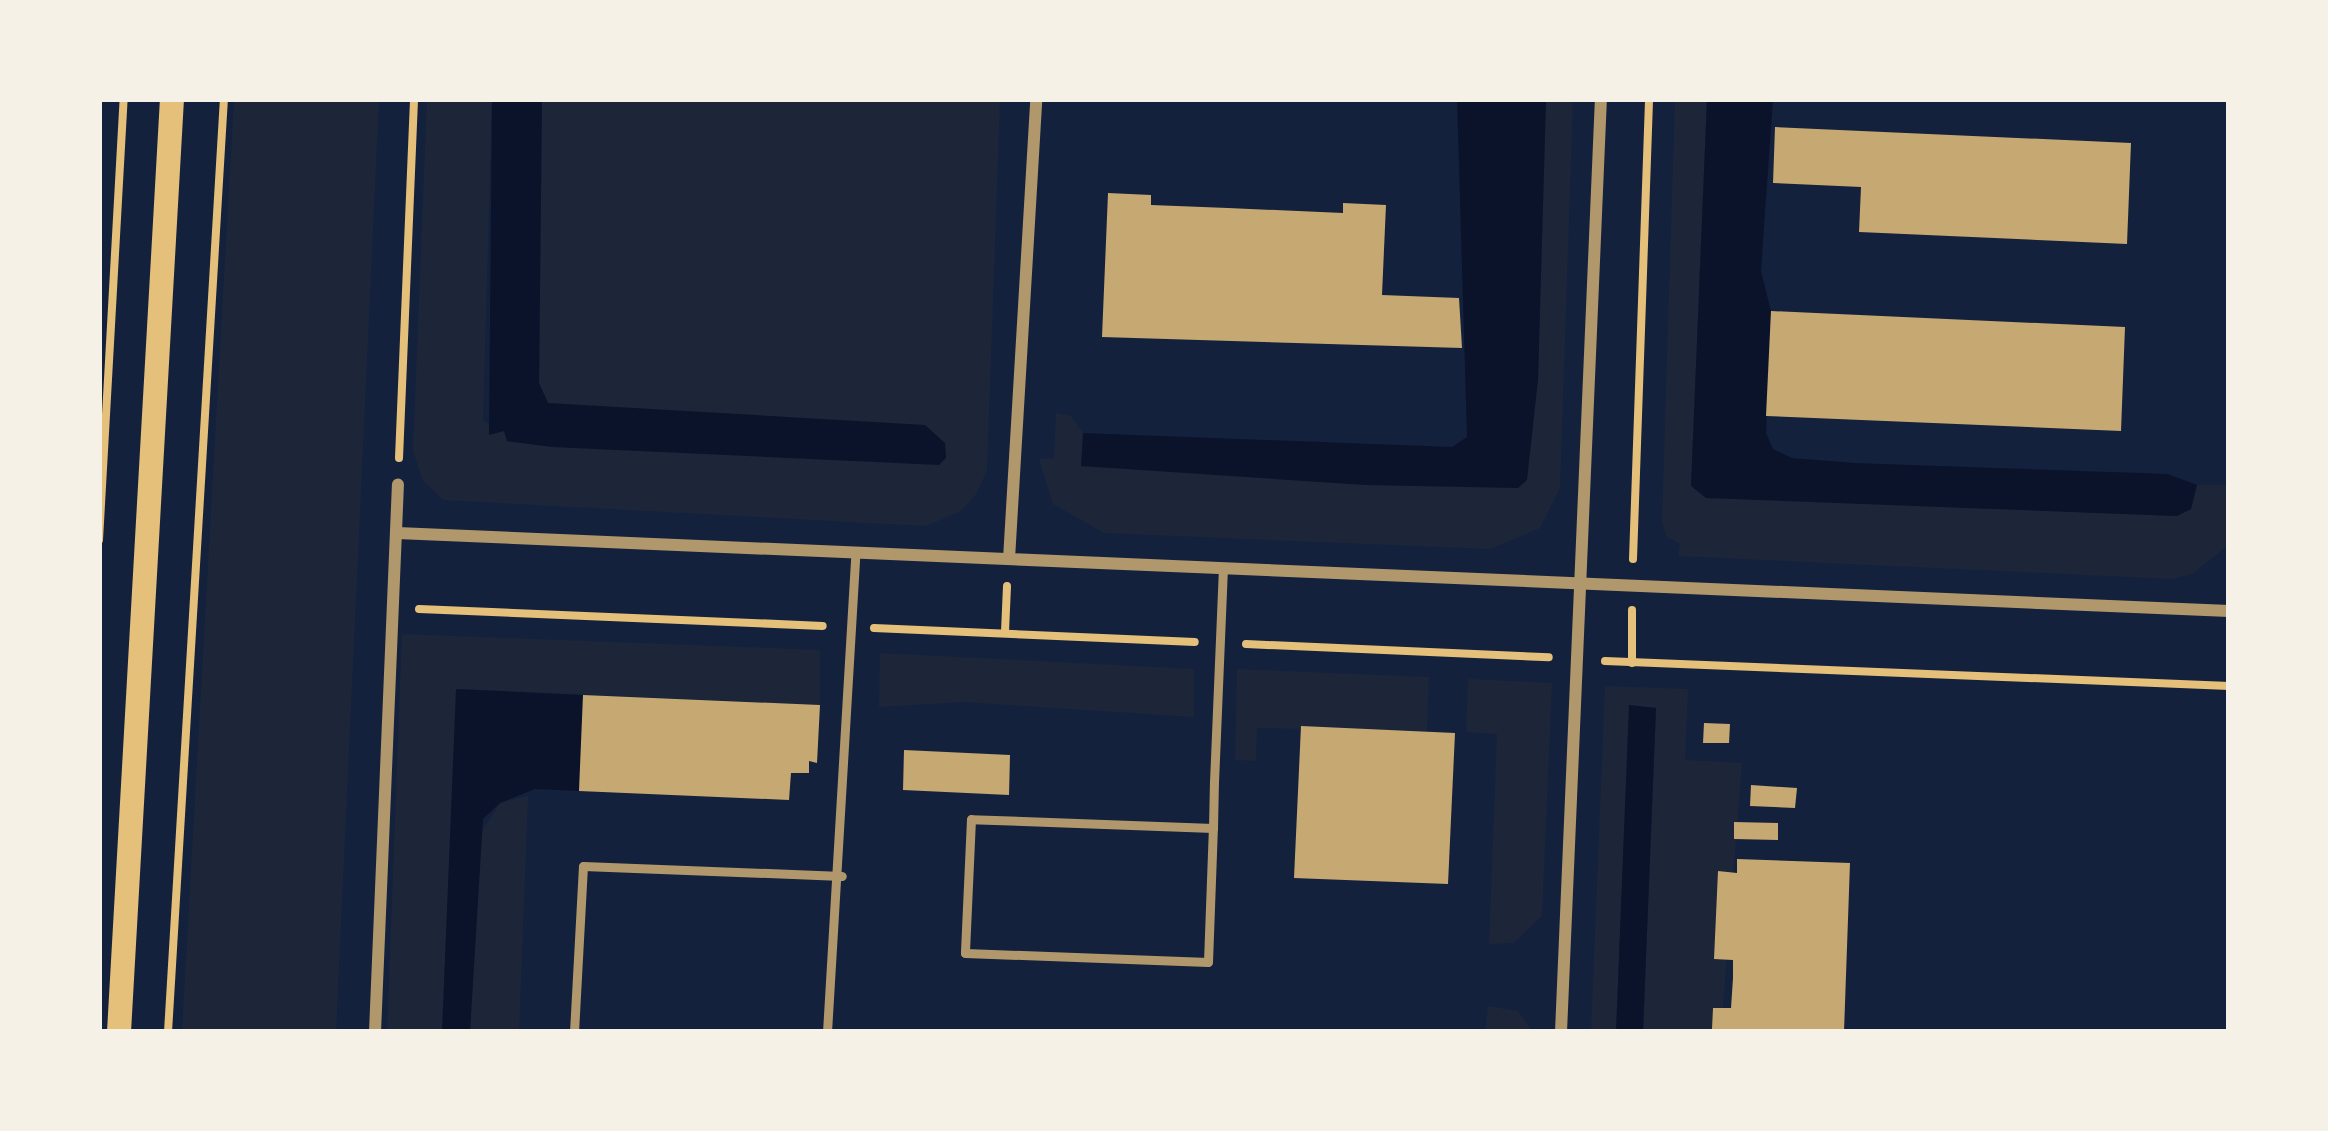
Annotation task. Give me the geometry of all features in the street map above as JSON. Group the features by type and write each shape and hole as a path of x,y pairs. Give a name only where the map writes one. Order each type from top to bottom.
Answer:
{"main road":[{"path":"119,1032 172,99"}],"street":[{"path":"1009,559 1036,99"},
{"path":"1562,1032 1574,658 1586,584 1601,99"},
{"path":"375,1032 398,484"},
{"path":"397,533 2229,611"}],"lane":[{"path":"827,1032 842,876 855,628 854,556"},
{"path":"1213,828 970,819 965,953 1208,962 1223,569"},
{"path":"574,1032 583,866 842,876"}],"path":[{"path":"99,540 124,99"},
{"path":"168,1032 224,99"},
{"path":"398,484 414,99"},
{"path":"1632,663 1649,99"},
{"path":"1005,632 1009,559"},
{"path":"393,608 2229,686"}],"shaded area":[{"path":"234,99 379,99 336,1032 182,1032"},
{"path":"427,99 492,99 483,421 505,432 562,409 548,403 539,383 542,99 1000,99 987,471 976,494 961,511 926,526 443,500 423,481 413,451"},
{"path":"492,99 542,99 539,383 548,403 925,425 945,443 946,458 939,465 552,447 507,441 504,431 489,435"},
{"path":"1457,99 1546,99 1538,380 1527,480 1518,488 1365,485 1081,466 1083,433 1452,447 1467,437"},
{"path":"1546,99 1573,99 1560,488 1540,528 1490,549 1104,533 1053,504 1039,459 1054,458 1056,413 1071,416 1083,433 1082,466 1410,483 1538,380"},
{"path":"1675,99 1707,99 1691,486 1758,499 2177,516 2191,509 2197,485 2229,485 2227,546 2192,574 2171,579 1678,556 1680,544 1666,536 1662,521"},
{"path":"1707,99 1773,99 1761,271 1771,311 1766,433 1773,449 1792,458 1855,463 2168,474 2197,485 2191,509 2177,516 1706,498 1691,486"},
{"path":"402,634 820,650 820,705 457,689 442,1032 387,1032"},
{"path":"880,653 1194,669 1194,717 962,702 879,707"},
{"path":"1237,669 1429,677 1427,731 1257,728 1256,761 1235,760"},
{"path":"1468,679 1552,683 1542,916 1514,943 1489,944 1497,734 1466,732"},
{"path":"1605,686 1688,689 1685,760 1742,763 1721,1032 1643,1032 1656,708 1630,705 1616,1032 1591,1032"},
{"path":"456,689 583,695 579,791 535,789 500,803 483,819 470,1032 442,1032"},
{"path":"1629,705 1656,708 1643,1032 1616,1032"},
{"path":"528,796 519,1032 470,1032 477,839 500,803"},
{"path":"1488,1006 1518,1011 1533,1032 1485,1032"}],"building":[{"path":"1775,127 2131,143 2127,244 1859,232 1861,187 1773,183"},
{"path":"1108,193 1151,195 1151,205 1343,213 1343,203 1386,205 1382,295 1459,298 1462,348 1102,337"},
{"path":"1771,311 2125,327 2121,431 1766,416"},
{"path":"583,695 820,705 817,763 809,761 809,773 791,773 789,800 579,791"},
{"path":"1704,723 1730,724 1729,743 1703,743"},
{"path":"1301,726 1455,733 1448,884 1294,878"},
{"path":"904,750 1010,755 1009,795 903,790"},
{"path":"1751,785 1797,788 1795,808 1750,806"},
{"path":"1734,822 1778,823 1778,840 1734,839"},
{"path":"1737,859 1850,863 1844,1032 1712,1029 1713,1008 1731,1008 1733,978 1733,960 1714,959 1718,871 1737,873"}]}
